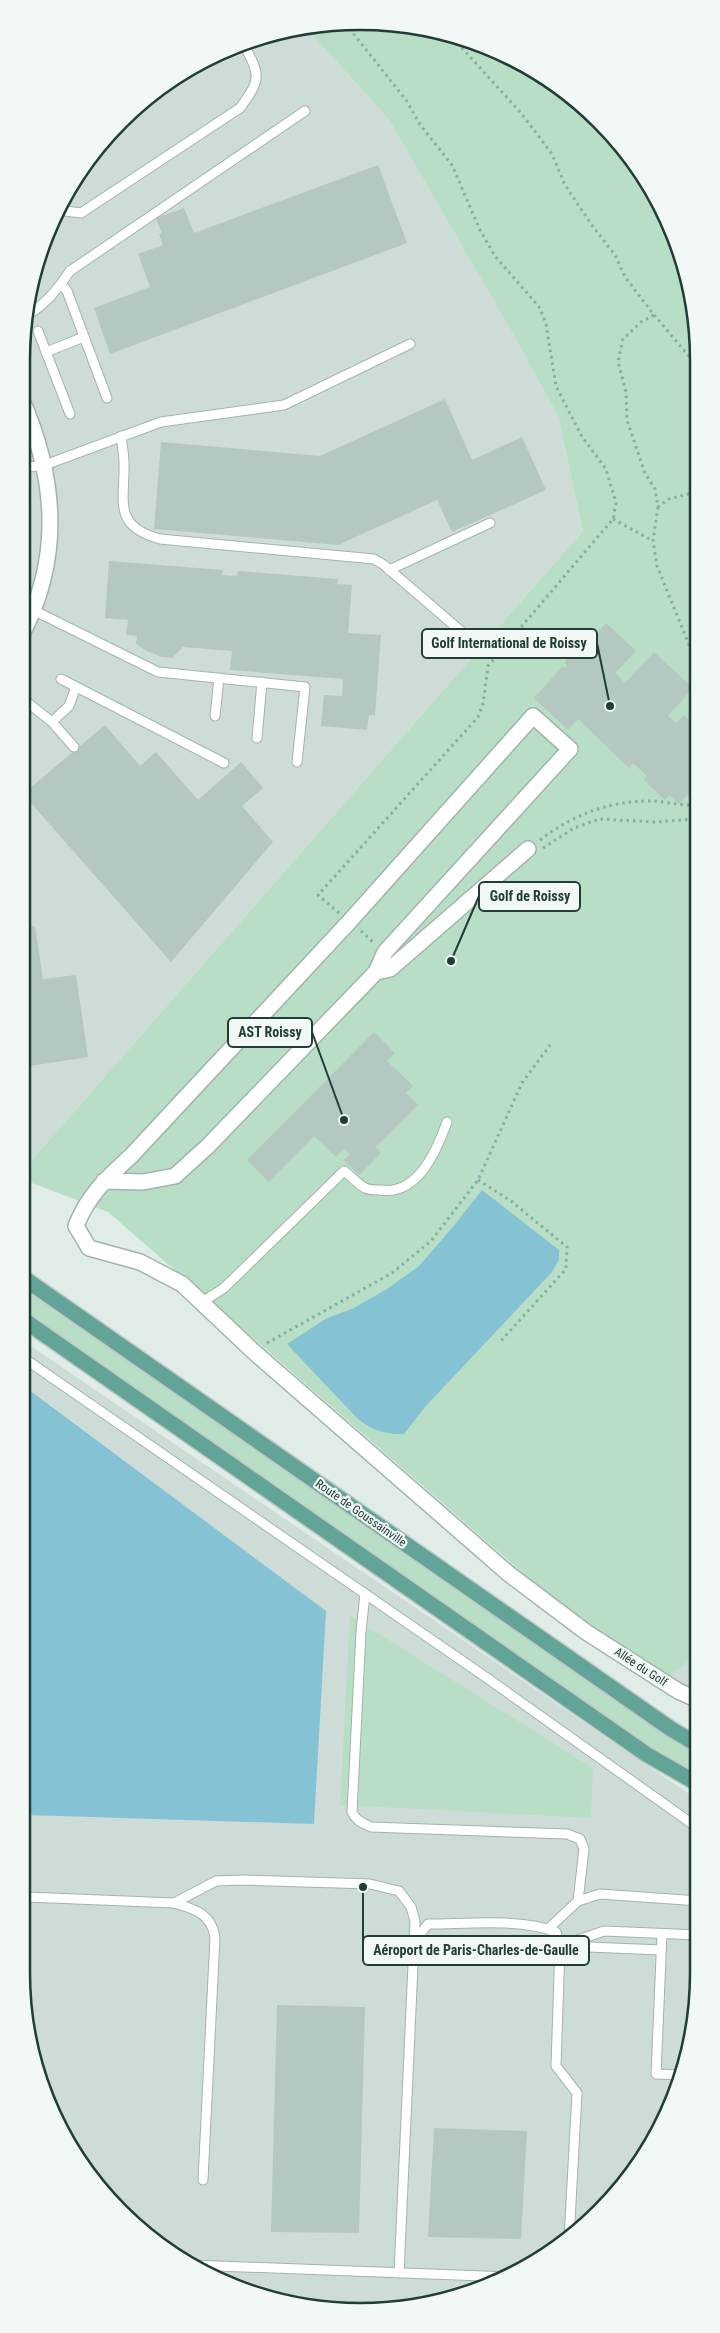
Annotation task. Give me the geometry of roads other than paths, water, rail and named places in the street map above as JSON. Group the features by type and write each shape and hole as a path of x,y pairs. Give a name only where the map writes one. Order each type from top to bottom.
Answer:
{"main road":[{"name":"Route de Goussainville","path":"30,1282 671,1729 690,1740"},
{"path":"30,1324 638,1749 690,1779"}],"street":[{"path":"30,423 45,465 52,519 48,564 35,611 30,620"},
{"path":"533,716 570,749 385,952 376,972 208,1146 175,1176 143,1182 104,1181 131,1156 349,922 533,716"},
{"path":"376,972 390,969 535,849"},
{"name":"Allée du Golf","path":"104,1181 83,1207 76,1226 89,1248 140,1262 182,1284 254,1352 509,1574 586,1632 678,1691 690,1696"}],"lane":[{"path":"66,211 81,213 240,108 254,89 257,70 247,50"},
{"path":"34,311 41,307 70,271 305,111"},
{"path":"61,284 67,291 107,398"},
{"path":"38,331 70,414"},
{"path":"46,352 84,337"},
{"path":"30,467 45,465 161,422 284,405 410,344"},
{"path":"121,436 124,463 122,500 124,514 133,526 144,535 160,539 374,559 390,570 470,639"},
{"path":"390,570 490,523"},
{"path":"35,611 158,672 305,686 297,762"},
{"path":"216,716 219,678"},
{"path":"61,679 224,763"},
{"path":"257,738 262,682"},
{"path":"52,722 69,706 76,687"},
{"path":"30,705 52,722 74,747"},
{"path":"202,1302 224,1288 344,1171 366,1188 389,1192 402,1187 421,1174 434,1154 447,1122"},
{"path":"30,1362 365,1594 690,1822"},
{"path":"365,1594 360,1632 352,1812 354,1816 360,1822 371,1827 568,1834 580,1839 584,1849 578,1901"},
{"path":"174,1903 216,1881 242,1880 370,1884 399,1892 411,1907 415,1921 399,2273"},
{"path":"548,1929 578,1901 600,1894 690,1899"},
{"path":"30,1898 174,1903 198,1910 213,1928 215,1938 203,2180"},
{"path":"414,1942 428,1924 522,1924 556,1932 560,1946 556,2066 577,2093 570,2228"},
{"path":"560,1946 604,1930 690,1935"},
{"path":"662,1934 656,2074 673,2075"},
{"path":"560,1946 661,1950"},
{"path":"209,2267 490,2276"}],"water":[{"path":"482,1190 559,1250 559,1260 552,1272 425,1407 404,1434 391,1434 373,1428 356,1417 287,1344 327,1318 352,1309 387,1289 419,1266"},
{"path":"30,1391 326,1611 314,1824 30,1815"}],"place":[{"name":"Golf International de Roissy","path":"610,706"},
{"name":"Golf de Roissy","path":"451,961"},
{"name":"AST Roissy","path":"344,1120"},
{"name":"Aéroport de Paris-Charles-de-Gaulle","path":"363,1887"}]}
